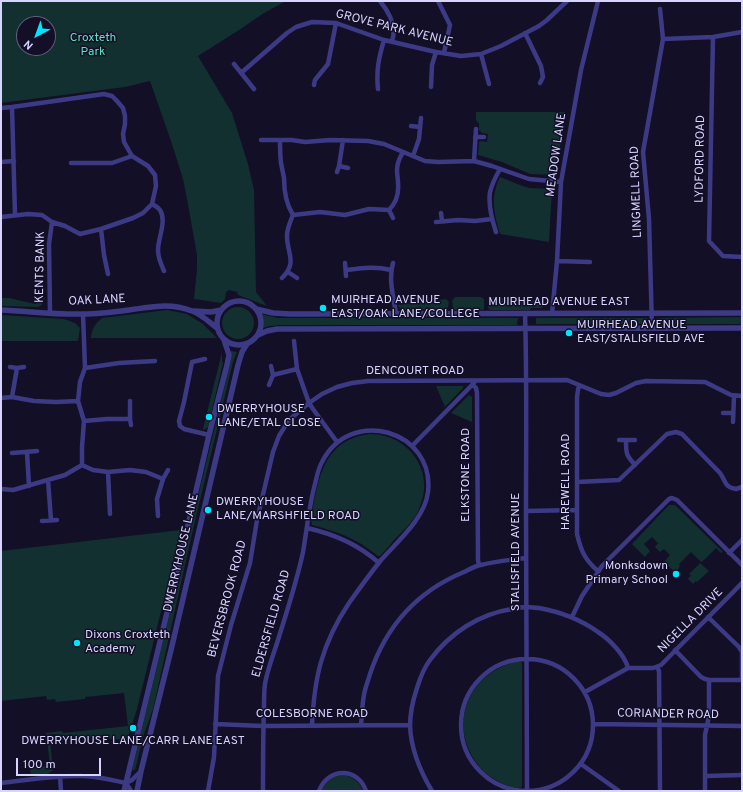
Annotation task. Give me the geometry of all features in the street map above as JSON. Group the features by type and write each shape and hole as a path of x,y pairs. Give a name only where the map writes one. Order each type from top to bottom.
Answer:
{"street":[{"path":"380,1 389,15 394,27 394,36 392,41"},
{"path":"438,1 450,25 444,53"},
{"name":"GROVE PARK AVENUE","path":"241,73 287,33 296,27 312,22 336,23 384,40 461,56 481,54 525,34 547,20 567,1"},
{"name":"MEADOW LANE","path":"552,314 557,261 561,182 581,70 598,1"},
{"name":"LINGMELL ROAD","path":"652,328 649,219 643,152 663,39 660,9"},
{"path":"314,85 315,80 328,64 336,23"},
{"path":"663,39 713,37 742,32"},
{"path":"525,34 541,66 543,77 540,84"},
{"name":"LYDFORD ROAD","path":"713,37 709,242 724,256 742,257"},
{"path":"378,88 377,69 384,40"},
{"path":"431,87 432,65 436,52"},
{"path":"481,54 489,84"},
{"path":"234,64 254,89"},
{"path":"1,108 104,94 112,96 123,108 125,116 123,134 124,142 132,156 148,166 155,175 156,186 152,204 143,213 102,229 80,234 65,226 52,222 42,215 28,214 1,217"},
{"path":"12,107 16,215"},
{"path":"413,156 419,139 421,118"},
{"path":"412,126 420,127"},
{"path":"474,161 476,130"},
{"path":"475,137 484,137"},
{"path":"260,140 292,140 305,142 343,140 377,142 430,162 474,161 500,168 529,180 561,182"},
{"path":"280,140 280,154 285,196 290,211 293,215"},
{"path":"337,172 343,140"},
{"path":"389,210 394,203 398,192 397,166 403,152"},
{"path":"71,163 112,163 132,156"},
{"path":"1,162 14,161"},
{"path":"339,166 348,168"},
{"path":"496,232 492,219 490,191 500,168"},
{"path":"152,204 159,208 161,214 162,226 158,248 158,258 164,271"},
{"path":"293,215 320,212 345,215 369,209 389,210"},
{"path":"389,210 394,218"},
{"path":"441,213 442,221"},
{"path":"282,278 288,272 291,260 287,241 287,231 293,215"},
{"path":"436,222 492,219"},
{"name":"KENTS BANK","path":"50,313 49,244 52,222"},
{"path":"102,229 104,255 108,274"},
{"path":"557,261 590,262"},
{"path":"346,263 346,276"},
{"path":"393,263 391,270 391,284 396,314"},
{"path":"346,270 371,267 391,270"},
{"path":"288,272 297,278"},
{"path":"238,301 243,301 250,304 256,309 261,321 258,335 247,344 236,345 224,340 217,328 218,315 221,310 227,304 238,301"},
{"name":"OAK LANE","path":"1,310 83,314 168,305 182,307 193,311 217,328"},
{"name":"MUIRHEAD AVENUE EAST","path":"256,309 273,313 290,314 742,313"},
{"name":"OAK LANE","path":"193,311 211,312 221,310"},
{"name":"STALISFIELD AVENUE","path":"525,313 527,791"},
{"path":"82,465 84,421 78,401 80,382 85,368 83,314"},
{"name":"MUIRHEAD AVENUE EAST","path":"258,335 267,331 278,329 742,328"},
{"name":"DWERRYHOUSE LANE","path":"124,791 227,365 228,355 224,340"},
{"path":"294,341 297,369 309,403 336,442"},
{"name":"DWERRYHOUSE LANE","path":"137,791 238,365 242,352 247,344"},
{"path":"205,359 192,362 179,421 180,426 184,429 209,435"},
{"path":"85,368 119,363 155,361"},
{"path":"269,385 273,375 271,366"},
{"path":"10,367 24,367"},
{"path":"12,397 17,368"},
{"path":"273,375 297,369"},
{"name":"DENCOURT ROAD","path":"309,403 322,394 337,387 352,383 368,382 473,383 568,380 601,394 608,395 616,393 636,383 646,381 705,382 734,396"},
{"path":"412,446 473,383"},
{"name":"ELKSTONE ROAD","path":"473,383 477,393 479,565"},
{"name":"HAREWELL ROAD","path":"580,386 577,397 577,534 580,547 586,558 598,571"},
{"path":"733,422 734,396 742,396"},
{"path":"1,398 12,397 34,401 56,402 78,401"},
{"path":"130,401 131,425"},
{"name":"BEVERSBROOK ROAD","path":"208,791 214,757 218,676 231,625 250,563 257,520 273,452 279,436 289,420 309,403"},
{"path":"724,413 733,413"},
{"path":"84,421 130,419"},
{"path":"312,726 314,697 319,669 330,638 348,605 379,563 422,512 428,493 426,471 412,446 400,437 391,433 374,430 361,431 336,442 326,454 320,466 312,493 307,528 339,537 358,547 379,563"},
{"path":"577,482 619,480 667,434 676,432 682,434 720,473 728,487 736,489 742,487"},
{"path":"619,440 635,440"},
{"path":"626,440 627,456 635,465"},
{"path":"12,453 37,451"},
{"path":"27,452 29,486"},
{"path":"82,465 93,470 108,472 130,470 146,472 163,479"},
{"path":"1,489 13,490 29,486 65,475 82,465"},
{"path":"158,516 157,499 163,479 168,470"},
{"path":"108,472 110,514"},
{"path":"48,480 51,520"},
{"path":"572,617 582,596 598,571 610,557 669,499 672,498 677,500 742,565"},
{"path":"526,511 576,510"},
{"path":"42,521 57,520"},
{"name":"ELDERSFIELD ROAD","path":"263,791 263,726 265,683 290,601 303,552 307,528"},
{"path":"729,553 742,540"},
{"path":"361,725 364,694 381,646 390,631 416,601 450,578 479,565 501,560 526,558"},
{"name":"NIGELLA DRIVE","path":"585,692 628,668 653,668 661,665 742,583"},
{"path":"432,791 416,760 412,742 410,725 412,701 429,661 450,637 465,626 482,617 502,610 527,607 557,612 582,621 608,640 621,654 627,663 628,668"},
{"path":"675,650 705,679 742,680 742,652 739,647 708,617"},
{"path":"527,658 543,660 571,674 585,692 592,708 594,724 590,748 581,764 568,777 554,786 535,791 505,788 492,781 472,762 467,753 461,727 466,698 482,676 498,666 512,660 527,658"},
{"path":"657,667 659,671 660,791"},
{"path":"706,791 705,735 709,716 709,680"},
{"name":"COLESBORNE ROAD","path":"215,724 263,726 410,725"},
{"name":"CORIANDER ROAD","path":"594,724 742,726"},
{"path":"581,764 619,791"},
{"path":"1,783 60,776 82,776 104,778 126,783 141,772"},
{"path":"319,791 326,779 338,773 346,773 354,776 362,782 366,791"},
{"path":"705,776 742,775"},
{"path":"60,776 61,791"},
{"path":"126,783 130,791"}],"green space":[{"name":"Croxteth Park","path":"1,1 286,1 264,13 198,56 232,113 248,164 254,190 256,292 267,306 238,295 237,292 229,290 226,292 225,299 221,303 194,299 197,255 183,179 171,141 150,81 125,87 1,103"},
{"path":"476,112 565,112 556,175 530,174 502,162 478,155 479,142 487,142 488,134 482,133 479,130 479,124 476,120"},
{"path":"500,177 529,188 552,189 549,242 500,234 496,219 494,198"},
{"path":"45,297 42,305 38,307 1,306 1,298 9,298 35,304"},
{"path":"455,297 481,297 484,299 484,309 455,310 453,308 452,301"},
{"path":"492,297 531,300 544,305 542,308 531,308 530,310 490,310 488,308 488,303"},
{"path":"446,299 449,302 446,310 404,310 397,305"},
{"path":"235,307 241,307 250,311 254,323 250,335 241,339 235,339 226,335 222,326 222,320 226,311"},
{"path":"167,310 187,314 203,324 217,338 91,338 94,326 102,318"},
{"path":"261,314 278,318 518,318 517,325 280,325 263,328"},
{"path":"1,315 64,319 75,323 80,328 78,341 1,341"},
{"path":"742,317 742,324 657,324 658,318"},
{"path":"536,318 647,318 647,324 536,324"},
{"path":"231,351 237,352 233,362 191,538 153,709 144,734 135,770 132,770 230,364"},
{"path":"222,352 223,363 208,427 203,430 203,429"},
{"path":"436,386 463,386 463,388 445,407"},
{"path":"469,395 472,397 472,422 451,413"},
{"path":"371,434 385,436 397,441 408,449 416,458 422,470 424,482 423,495 417,513 408,526 380,556 363,545 334,531 312,525 311,520 320,477 325,464 332,453 342,444 355,438"},
{"path":"669,505 675,505 723,552 721,553 716,548 701,562 691,552 679,564 679,570 676,573 663,563 670,555 664,549 660,552 655,547 658,543 652,537 644,544 650,551 645,557 632,544"},
{"name":"Dixons Croxteth Academy","path":"181,530 137,709 127,740 50,734 50,736 46,736 46,733 62,731 63,733 128,726 124,693 56,702 55,699 47,700 46,696 1,701 1,551"},
{"path":"700,563 709,571 693,584 688,579 691,575 689,574"},
{"path":"520,661 522,663 521,788 508,786 488,775 480,768 474,760 466,742 464,728 464,714 468,701 474,690 483,679 506,665"},
{"path":"47,740 50,740 53,770 48,774 31,776 30,768 50,766"},
{"path":"343,775 355,780 363,791 321,791 325,784 330,780"}],"place":[{"name":"MUIRHEAD AVENUE EAST/OAK LANE/COLLEGE","path":"323,308"},
{"name":"MUIRHEAD AVENUE EAST/STALISFIELD AVE","path":"569,333"},
{"name":"DWERRYHOUSE LANE/ETAL CLOSE","path":"209,417"},
{"name":"DWERRYHOUSE LANE/MARSHFIELD ROAD","path":"208,510"},
{"name":"Monksdown Primary School","path":"676,574"},
{"name":"Dixons Croxteth Academy","path":"77,643"},
{"name":"DWERRYHOUSE LANE/CARR LANE EAST","path":"133,728"}]}
